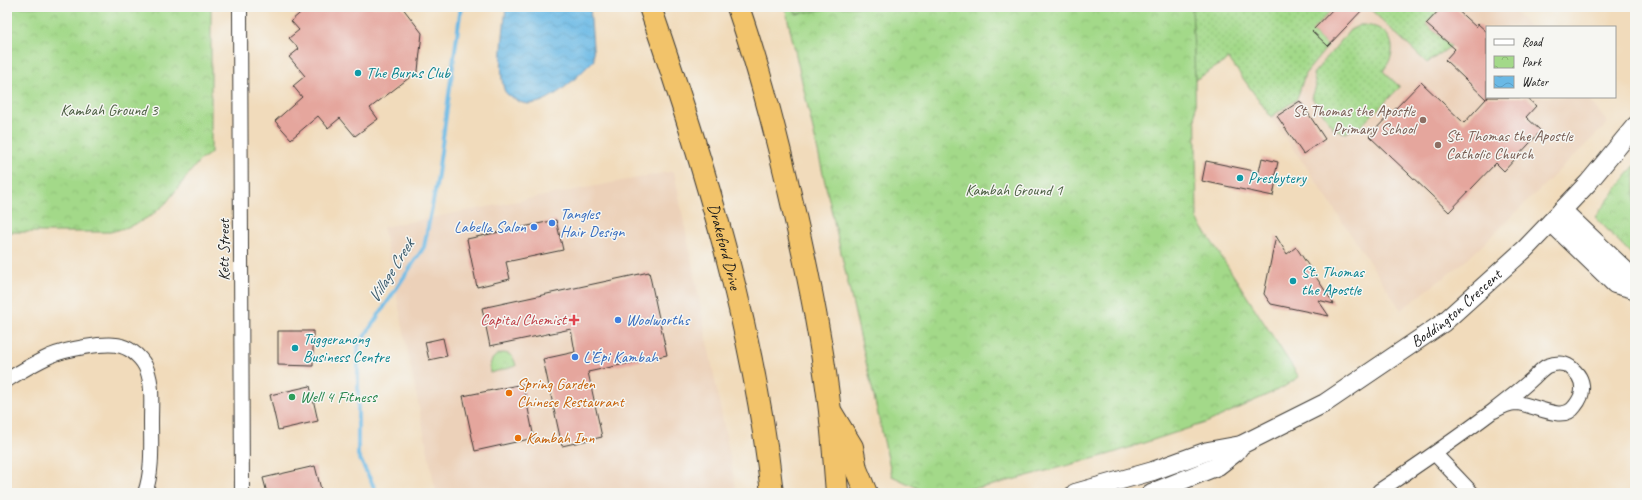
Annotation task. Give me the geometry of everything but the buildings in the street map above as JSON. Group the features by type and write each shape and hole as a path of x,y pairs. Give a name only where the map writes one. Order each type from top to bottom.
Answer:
{"highway":[{"name":"Drakeford Drive","path":"650,7 684,105 714,209 739,308 756,388 772,493"},
{"path":"738,7 762,84 785,171 803,252 830,412 837,493"},
{"path":"830,412 852,447 856,469 866,493"},
{"path":"761,493 769,467"}],"street":[{"name":"Kett Street","path":"240,7 242,493"},
{"name":"Boddington Crescent","path":"1075,493 1153,471 1208,451 1241,445 1325,404 1443,323 1525,249 1588,183 1630,133"},
{"path":"1557,216 1615,284 1634,290"},
{"path":"7,380 50,356 80,347 116,345 123,346 134,353 144,364 151,386 151,473 145,493"},
{"path":"1379,490 1435,454 1494,411 1547,366 1558,363 1567,365 1575,371 1582,381 1580,400 1572,410 1566,414 1558,415 1530,405 1515,403 1508,404 1494,411"},
{"name":"Boddington Crescent","path":"1157,492 1218,466 1236,452 1241,445"},
{"path":"1435,454 1472,493"},
{"path":"1153,471 1157,492"}],"shaded area":[{"name":"St. Thomas the Apostle Catholic Church","path":"1192,7 1512,7 1528,26 1486,26 1486,98 1588,98 1608,123 1468,259 1401,310 1307,168 1229,59 1195,80"},
{"path":"674,171 737,493 436,493 383,227"}],"green space":[{"name":"Kambah Ground 3","path":"7,7 211,7 211,153 199,161 166,203 152,215 138,223 110,232 7,232"},
{"name":"Kambah Ground 1","path":"785,7 1192,7 1195,80 1197,219 1299,377 1282,388 1208,422 1107,455 989,486 941,493 928,493 892,476"},
{"path":"794,7 837,7 796,14"},
{"path":"1192,7 1335,7 1312,31 1328,46 1305,74 1297,99 1271,117 1229,59 1195,80"},
{"path":"1368,7 1442,7 1426,24 1451,46 1427,63"},
{"path":"1360,25 1379,29 1390,39 1392,54 1383,71 1400,87 1361,126 1345,133 1334,129 1312,98 1316,86 1313,74 1350,30"},
{"path":"1635,165 1635,258 1595,217"},
{"path":"502,353 512,356 516,366 490,373 492,360"}],"water":[{"path":"506,7 590,7 594,60 558,93 546,99 535,103 525,103 510,96 505,91 502,81 502,49"}],"waterway":[{"name":"Village Creek","path":"377,493 358,455 358,346 424,247 437,181 461,7"}],"place":[{"name":"The Burns Club","path":"358,73"},
{"name":"St Thomas the Apostle Primary School","path":"1423,120"},
{"name":"St. Thomas the Apostle Catholic Church","path":"1438,145"},
{"name":"Presbytery","path":"1240,178"},
{"name":"Tangles Hair Design","path":"552,223"},
{"name":"Labella Salon","path":"534,227"},
{"name":"St. Thomas the Apostle","path":"1293,281"},
{"name":"Capital Chemist","path":"574,320"},
{"name":"Woolworths","path":"618,320"},
{"name":"Tuggeranong Business Centre","path":"295,348"},
{"name":"L’Épi Kambah","path":"575,357"},
{"name":"Spring Garden Chinese Restaurant","path":"509,393"},
{"name":"Well 4 Fitness","path":"292,397"},
{"name":"Kambah Inn","path":"518,438"}]}
